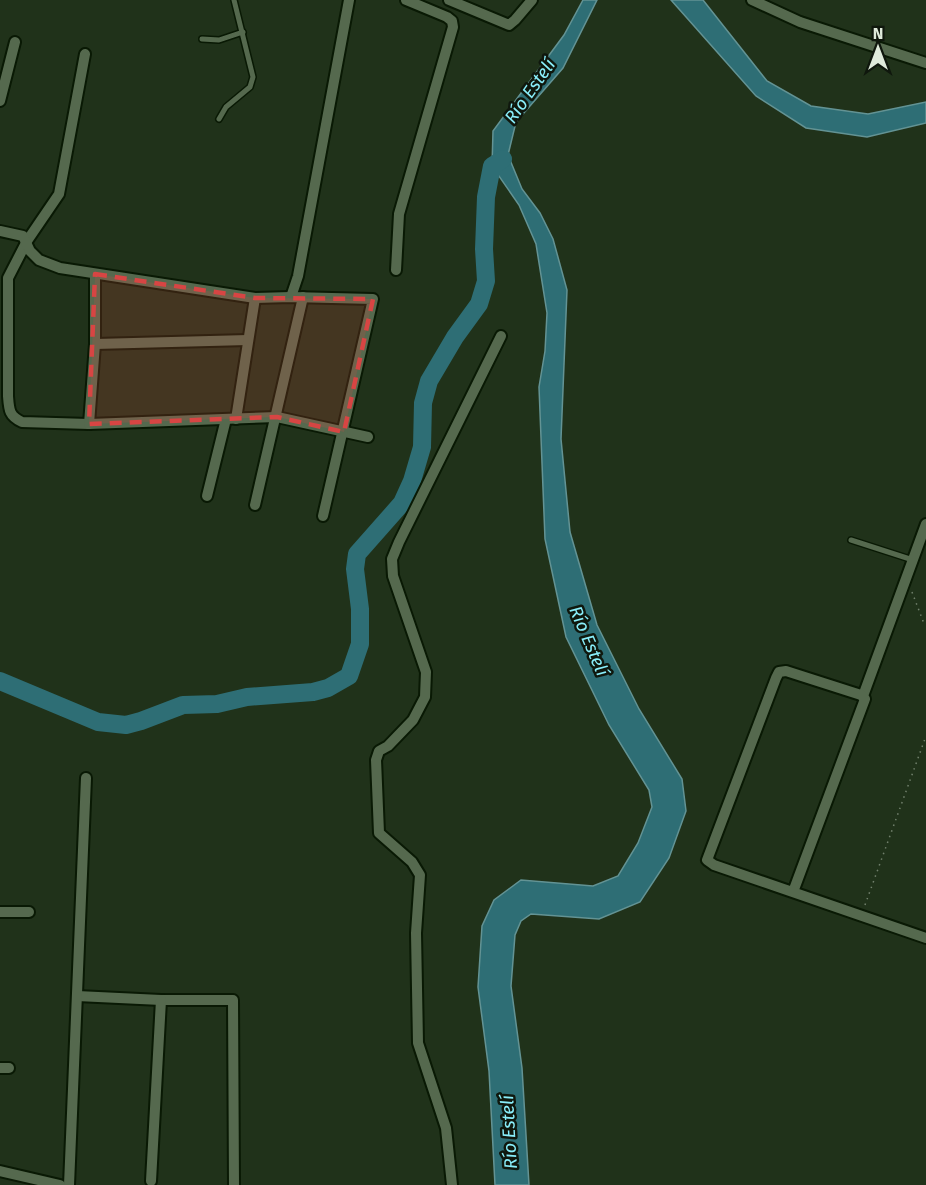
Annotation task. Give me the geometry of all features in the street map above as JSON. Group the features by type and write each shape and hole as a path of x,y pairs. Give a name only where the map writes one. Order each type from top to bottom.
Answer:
{"street":[{"path":"291,297 298,276 349,0"},
{"path":"396,270 399,214 453,27 452,21 447,17 406,0"},
{"path":"449,0 509,25 532,0"},
{"path":"752,0 800,22 926,63"},
{"path":"0,101 15,42"},
{"path":"85,54 58,194 4,278 4,395 9,413 22,422 89,424 277,417 368,437"},
{"path":"0,231 23,236 30,251 39,260 60,268 255,298 373,299 323,516"},
{"path":"89,424 95,344 95,274"},
{"path":"255,505 303,297"},
{"path":"207,496 231,419 255,298"},
{"path":"452,1185 446,1128 418,1043 416,933 420,875 412,862 379,833 376,759 379,751 388,746 413,720 425,697 426,672 393,576 393,559 408,522 501,336"},
{"path":"95,344 248,340"},
{"path":"793,892 865,699 863,696 926,524"},
{"path":"863,696 786,671 779,672 707,860 714,865 926,938"},
{"path":"69,1185 86,778"},
{"path":"0,912 28,912"},
{"path":"77,996 161,1000 233,1000 234,1185"},
{"path":"151,1181 161,1000"},
{"path":"0,1171 60,1185"}],"lane":[{"path":"219,119 226,107 250,87 253,77 234,0"},
{"path":"202,39 219,40 243,32"},
{"path":"851,540 913,560"}],"path":[{"path":"861,916 926,736"}],"highlighted area":[{"path":"95,274 255,298 373,299 344,432 277,417 89,424"}],"water":[{"name":"Río Estelí","path":"583,0 597,0 563,68 516,122 508,155 522,189 540,213 553,239 567,290 561,439 570,532 597,625 639,709 682,779 686,811 669,858 640,902 599,919 531,914 521,921 515,935 511,986 522,1068 529,1185 495,1185 489,1071 478,987 482,926 494,900 521,880 593,886 618,876 638,843 652,807 649,790 609,725 566,637 545,539 539,387 545,351 547,313 536,244 519,205 492,166 493,131 564,35"},
{"path":"671,0 703,0 767,81 811,106 868,114 926,102 926,123 867,137 806,128 756,96"}],"waterway":[{"path":"0,681 98,722 126,725 183,705 217,704 247,697 313,692 328,688 349,676 360,644 360,609 355,569 357,554 402,503 412,481 422,447 423,403 429,381 455,337 479,304 486,281 484,249 486,197 492,166 503,159"}]}
